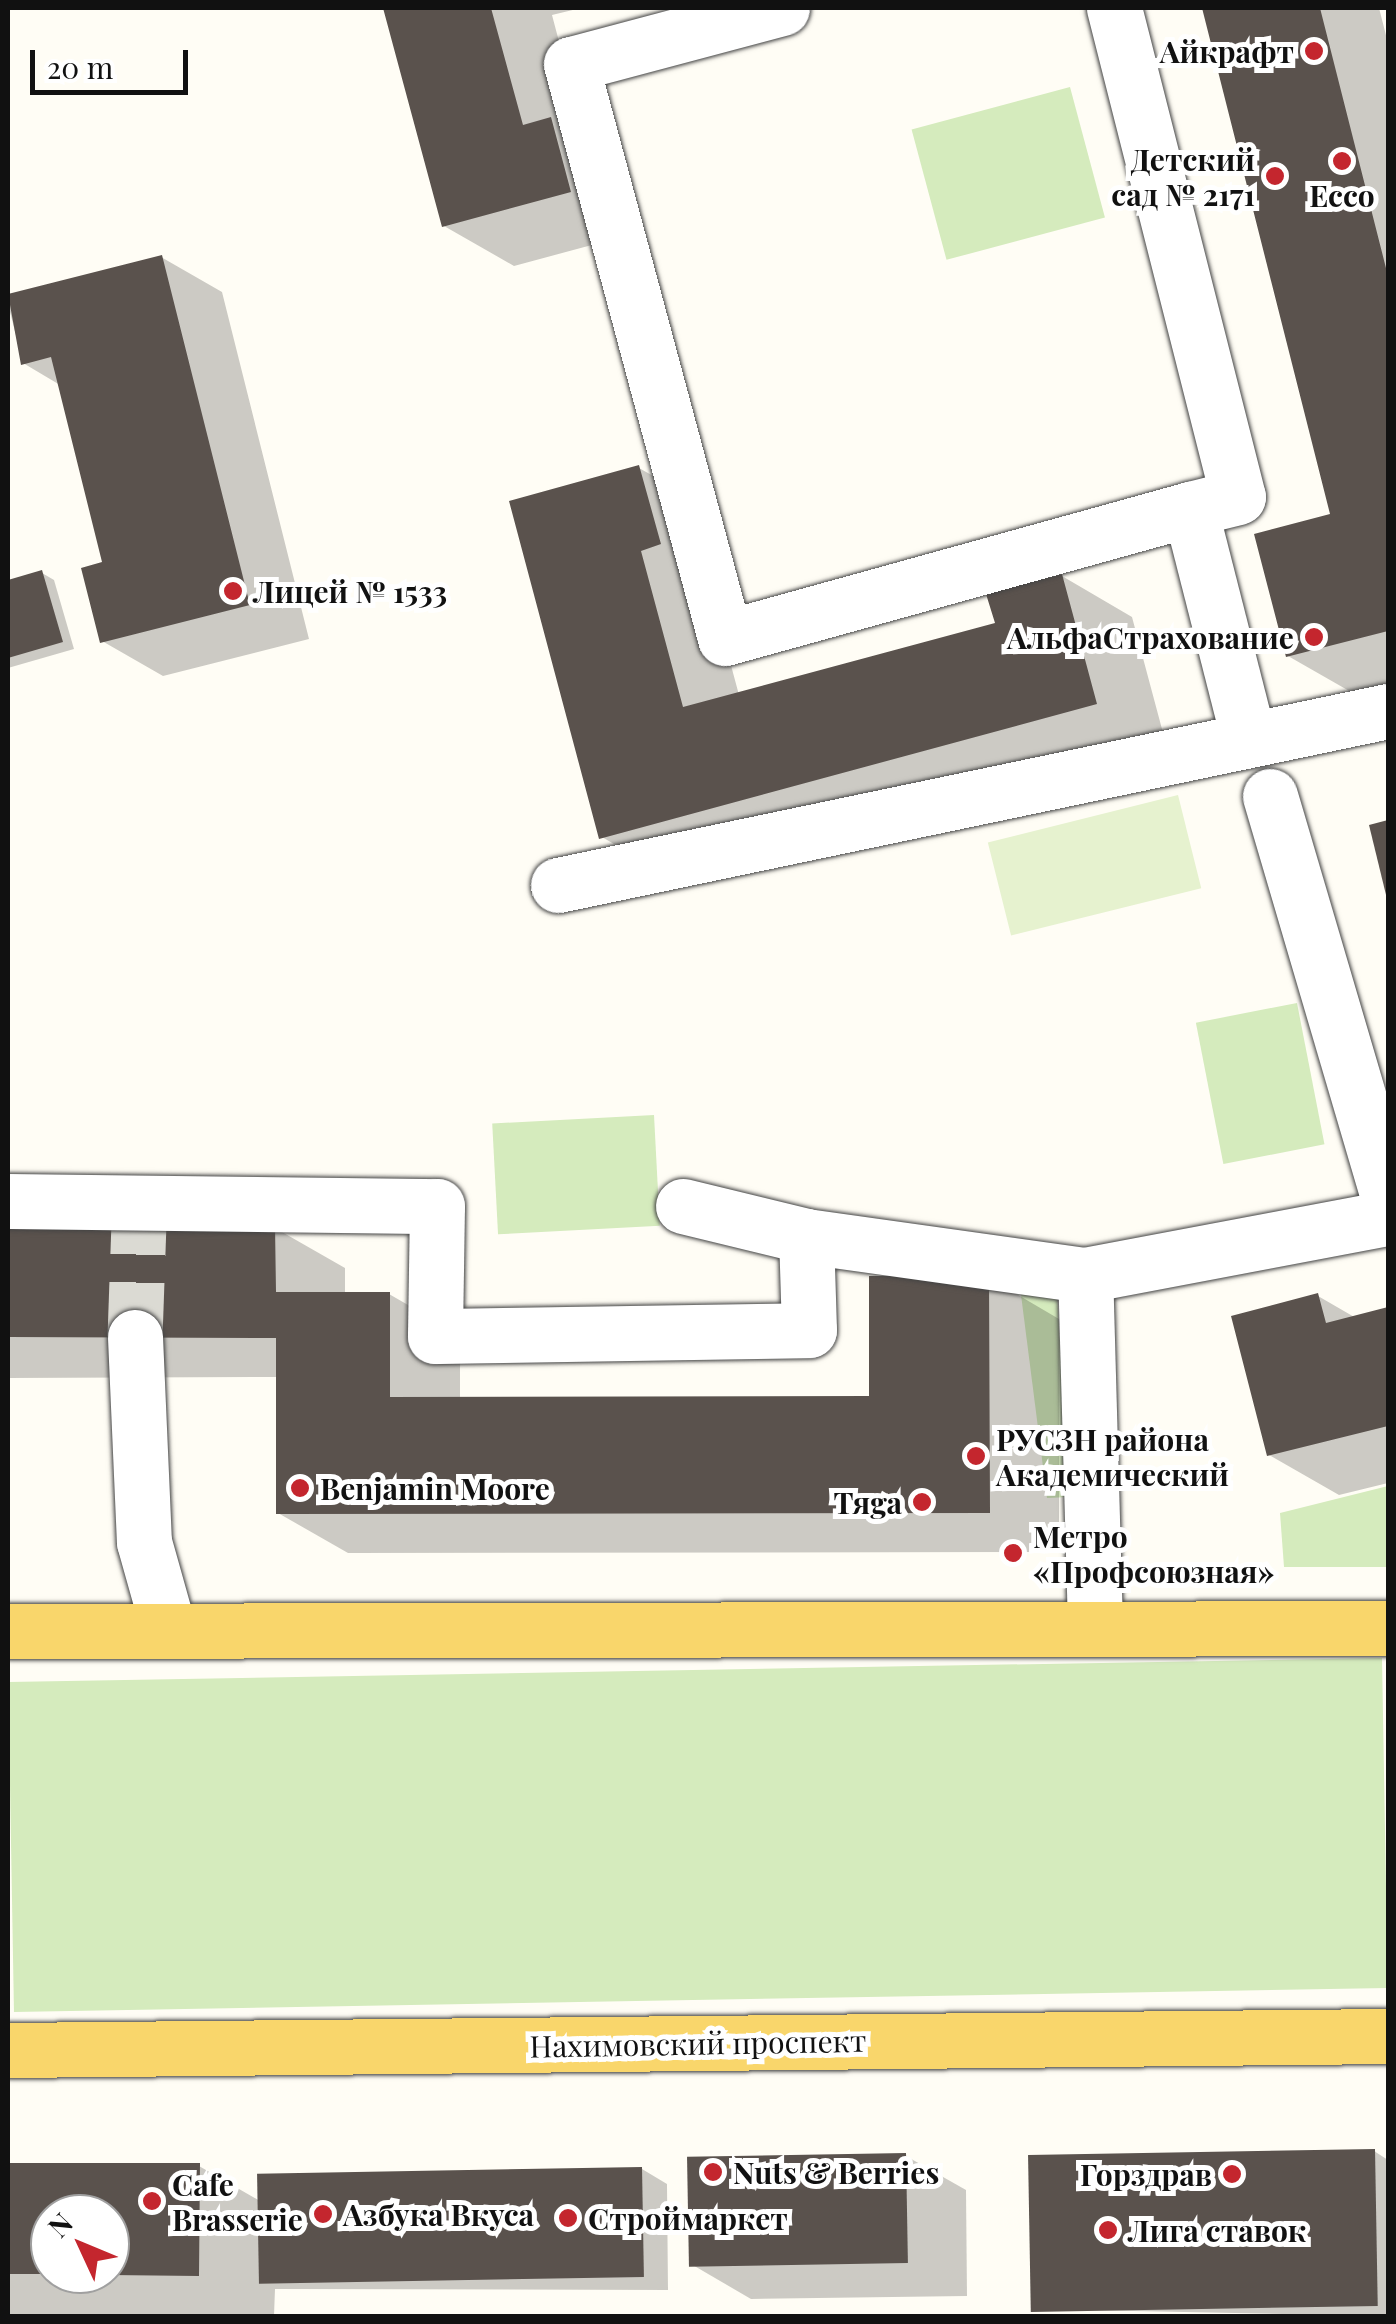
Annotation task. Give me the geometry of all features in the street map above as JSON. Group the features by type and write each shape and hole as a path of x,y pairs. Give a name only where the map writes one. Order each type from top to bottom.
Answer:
{"main road":[{"path":"8,1632 1095,1626 1386,1630"},
{"name":"Нахимовский проспект","path":"8,2050 1388,2036"}],"lane":[{"path":"782,8 571,64 725,638 1238,497 1114,8"},
{"path":"1190,509 1248,736"},
{"path":"558,886 1248,736 1388,711"},
{"path":"1270,796 1388,1198"},
{"path":"8,1200 139,1212 437,1206 434,1336 809,1330 806,1236"},
{"path":"683,1206 806,1236 1084,1275 1388,1218"},
{"path":"1084,1275 1095,1626"},
{"path":"135,1336 144,1542 169,1631"}],"green space":[{"path":"1070,87 1105,217 947,260 912,129"},
{"path":"1178,795 1201,888 1011,936 988,842"},
{"path":"1297,1003 1324,1144 1223,1164 1196,1023"},
{"path":"654,1115 660,1226 498,1234 492,1123"},
{"path":"1020,1287 1057,1292 1069,1497 1047,1498"},
{"path":"1388,1486 1388,1567 1284,1567 1280,1513"},
{"path":"1382,1658 1388,1988 14,2012 8,1682"}],"building":[{"path":"383,8 491,8 523,125 551,117 571,192 442,227"},
{"path":"1202,8 1320,8 1388,276 1388,631 1286,657 1254,534 1330,514"},
{"path":"162,255 250,605 100,643 81,568 102,562 51,357 21,365 8,294"},
{"path":"639,465 661,544 641,551 683,707 995,623 986,594 1062,574 1097,704 599,839 509,501"},
{"path":"42,570 63,642 8,658 8,580"},
{"path":"1388,820 1388,899 1387,899 1369,825"},
{"path":"8,1225 275,1225 276,1292 390,1292 390,1397 869,1396 869,1276 989,1276 990,1513 276,1514 276,1338 8,1337"},
{"path":"1318,1293 1326,1323 1388,1307 1388,1426 1267,1456 1231,1316"},
{"path":"1375,2149 1378,2306 1031,2312 1028,2155"},
{"path":"906,2153 908,2263 689,2267 687,2157"},
{"path":"8,2163 200,2163 199,2276 130,2275 130,2194 30,2194 30,2274 8,2274"},
{"path":"642,2167 644,2277 259,2284 257,2174"}],"tunnel":[{"path":"135,1337 139,1224"}],"place":[{"name":"Айкрафт","path":"1314,51"},
{"name":"Ecco","path":"1342,161"},
{"name":"Детский сад № 2171","path":"1275,176"},
{"name":"Лицей № 1533","path":"233,591"},
{"name":"АльфаСтрахование","path":"1314,637"},
{"name":"РУСЗН района Академический","path":"976,1456"},
{"name":"Benjamin Moore","path":"300,1488"},
{"name":"Тяga","path":"922,1502"},
{"name":"Метро «Профсоюзная»","path":"1013,1553"},
{"name":"Nuts & Berries","path":"713,2172"},
{"name":"Горздрав","path":"1232,2174"},
{"name":"Cafe Brasserie","path":"152,2201"},
{"name":"Азбука Вкуса","path":"323,2214"},
{"name":"Строймаркет","path":"568,2218"},
{"name":"Лига ставок","path":"1108,2230"}]}
